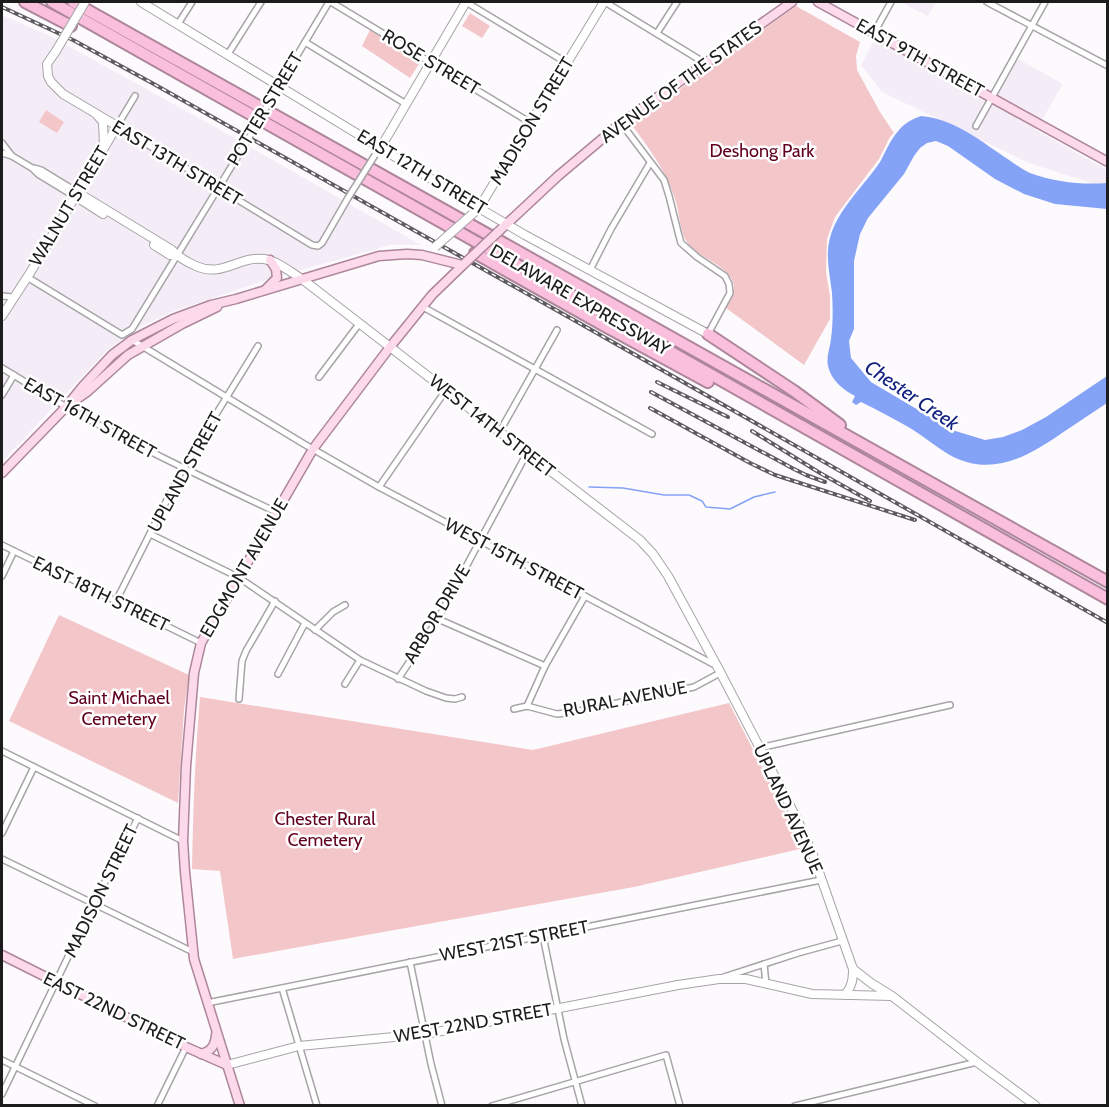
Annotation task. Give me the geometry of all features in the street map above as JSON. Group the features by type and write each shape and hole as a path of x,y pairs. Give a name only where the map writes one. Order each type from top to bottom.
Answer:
{"highway":[{"path":"25,2 71,26"},
{"name":"DELAWARE EXPRESSWAY","path":"52,2 1107,599"},
{"name":"DELAWARE EXPRESSWAY","path":"73,2 1107,582"},
{"path":"475,253 775,418 824,439"},
{"path":"708,334 898,464"}],"main road":[{"name":"AVENUE OF THE STATES","path":"571,165 621,123 792,2"},
{"name":"EAST 9TH STREET","path":"818,2 1107,162"},
{"name":"EDGMONT AVENUE","path":"240,1106 192,952 183,841 186,766 194,673 201,643 313,449 390,347 463,264 571,165"},
{"path":"2,473 66,407 105,362 132,340 173,319 193,310 380,256 422,255 463,264"},
{"path":"266,290 277,278 276,269 270,260"},
{"path":"66,407 142,346 236,299"},
{"name":"EAST 22ND STREET","path":"2,955 186,1047 227,1065"},
{"path":"201,1053 212,1048 217,1033"}],"street":[{"path":"71,26 85,2"},
{"name":"EAST 12TH STREET","path":"141,2 479,208 708,334"},
{"path":"178,24 192,2"},
{"path":"228,54 261,2"},
{"name":"POTTER STREET","path":"27,277 122,335 132,329 330,2"},
{"name":"ROSE STREET","path":"330,2 531,123"},
{"path":"381,147 466,2 567,63"},
{"path":"604,2 705,63"},
{"name":"MADISON STREET","path":"422,255 435,247 479,208 604,2"},
{"path":"657,33 676,2"},
{"path":"874,33 891,2"},
{"path":"987,2 1107,66"},
{"path":"976,126 1045,2"},
{"name":"EAST 13TH STREET","path":"71,26 47,64 51,82 56,88 312,245 318,246 322,243 381,147"},
{"path":"304,42 406,104"},
{"name":"WALNUT STREET","path":"2,315 135,96"},
{"path":"96,113 103,122 104,146"},
{"path":"621,123 664,180 681,243 725,276 729,284 730,293 708,334"},
{"path":"2,143 12,156"},
{"path":"2,153 40,170 128,226 197,266 212,270 254,259 270,260"},
{"path":"590,270 650,163"},
{"name":"WEST 14TH STREET","path":"270,260 302,279 594,504"},
{"path":"2,296 13,297"},
{"path":"423,307 652,434"},
{"path":"319,377 359,324"},
{"path":"500,431 558,330"},
{"name":"WEST 15TH STREET","path":"132,340 379,487 719,670"},
{"name":"UPLAND STREET","path":"116,601 183,468 258,346"},
{"name":"EAST 16TH STREET","path":"2,368 66,407 183,468 276,512"},
{"path":"2,395 14,375"},
{"path":"379,487 446,390"},
{"name":"ARBOR DRIVE","path":"398,679 438,619 527,453"},
{"name":"UPLAND AVENUE","path":"594,504 636,536 653,554 668,576 807,840 853,969"},
{"path":"150,534 238,577 360,660 398,679 446,698 462,698"},
{"name":"EAST 18TH STREET","path":"2,544 201,643"},
{"path":"2,576 14,550"},
{"path":"514,709 527,706 545,666 585,596"},
{"path":"239,699 242,661 275,601"},
{"path":"315,630 333,612 345,604"},
{"path":"438,619 545,666"},
{"path":"278,674 305,623"},
{"path":"345,684 360,660"},
{"name":"RURAL AVENUE","path":"527,706 556,714 574,712 694,687 719,670"},
{"path":"759,748 950,705"},
{"path":"2,751 183,841"},
{"path":"2,833 34,767"},
{"name":"MADISON STREET","path":"2,1094 94,903 138,818"},
{"path":"2,859 192,952"},
{"name":"WEST 21ST STREET","path":"207,1004 821,880"},
{"path":"543,936 564,1039 582,1106"},
{"name":"WEST 22ND STREET","path":"719,979 842,941"},
{"path":"410,962 442,1106"},
{"path":"764,964 766,984"},
{"path":"845,995 853,980 853,969"},
{"path":"853,969 1036,1106"},
{"name":"WEST 22ND STREET","path":"227,1065 299,1046 426,1034 678,984 719,979 746,979 812,994 892,996"},
{"path":"282,988 317,1106"},
{"path":"157,1106 186,1047"},
{"path":"492,1106 666,1055 680,1106"},
{"path":"2,1060 95,1106"},
{"path":"795,1106 976,1062"}],"shaded area":[{"path":"900,2 936,2 928,16"},
{"path":"2,15 52,37 421,245 390,245 266,280 169,313 138,328 107,350 2,462"},
{"path":"875,39 991,105 1018,59 1063,84 1036,130 1107,170 1106,188 1029,163 882,92 861,65"}],"green space":[{"name":"Deshong Park","path":"796,6 860,42 856,56 857,70 894,133 879,159 835,217 827,239 826,272 830,296 830,319 804,365 726,308 734,286 730,276 688,244 683,233 677,204 667,179 631,124"},
{"path":"470,13 490,26 482,38 462,26"},
{"path":"370,30 421,61 410,78 362,46"},
{"path":"46,110 64,122 57,133 39,122"},
{"name":"Saint Michael Cemetery","path":"59,615 189,675 184,710 178,803 9,721"},
{"name":"Chester Rural Cemetery","path":"200,697 533,750 729,703 804,848 634,887 233,959 220,871 192,869 194,783"}],"water":[{"name":"Chester Creek","path":"921,116 944,121 964,130 1030,173 1068,182 1107,183 1107,209 1055,204 1024,194 995,179 948,146 936,141 920,148 904,174 868,218 860,234 854,261 854,329 849,341 851,358 871,382 952,430 985,440 1003,437 1046,417 1107,376 1107,403 1035,450 1007,462 978,464 963,461 880,411 861,402 856,405 852,402 855,396 838,384 828,366 833,310 828,266 830,238 845,208 880,162 896,134 906,123"}],"waterway":[{"path":"589,487 623,488 664,495 689,495 702,501 706,507 730,509 754,497 775,492"}],"railway":[{"path":"2,7 73,40 152,83 1108,623"},
{"path":"657,382 728,417"},
{"path":"651,392 792,468 825,482"},
{"path":"650,408 775,475 915,520"},
{"path":"752,431 870,501"}]}
